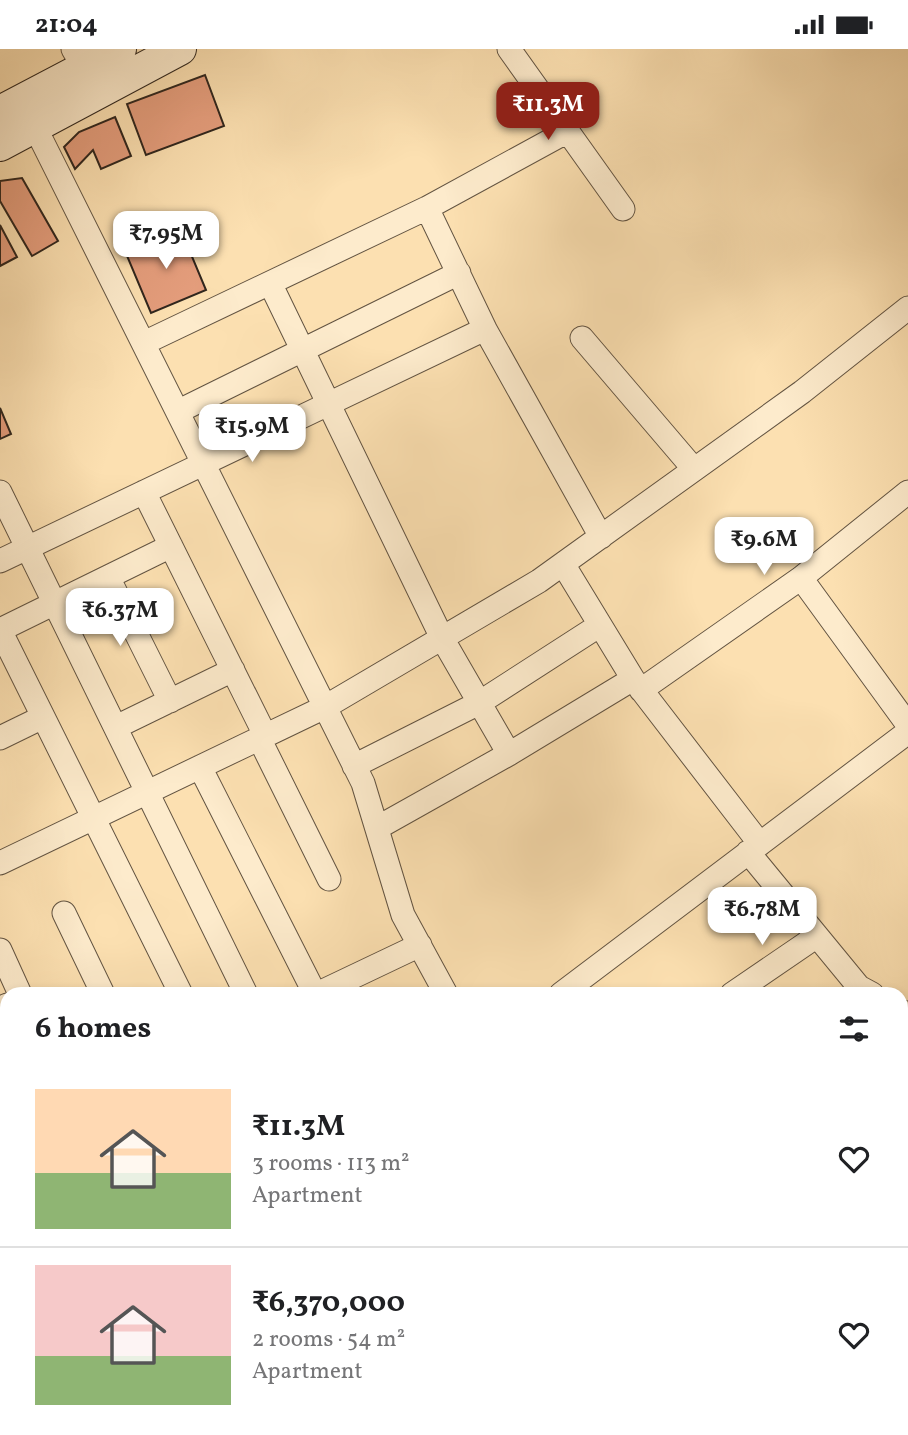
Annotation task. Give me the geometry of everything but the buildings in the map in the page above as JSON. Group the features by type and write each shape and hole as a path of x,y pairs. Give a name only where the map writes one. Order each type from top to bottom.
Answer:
{"street":[{"path":"0,145 19,113 78,59 120,49"},
{"path":"19,113 180,49"},
{"path":"509,49 623,209"},
{"path":"19,113 179,411 363,783 403,915 442,987"},
{"path":"144,343 427,208 568,131"},
{"path":"427,208 485,329 601,537"},
{"path":"179,411 459,273"},
{"path":"270,283 442,638 509,754"},
{"path":"0,863 325,707 539,581 802,391 908,308"},
{"path":"0,561 485,329"},
{"path":"582,338 694,468"},
{"path":"0,492 243,987"},
{"path":"144,492 233,670 329,879"},
{"path":"377,828 637,684 801,578 908,492"},
{"path":"171,545 0,630 177,987"},
{"path":"563,564 637,684 817,936 861,987"},
{"path":"108,576 170,701"},
{"path":"570,987 908,731 801,578"},
{"path":"354,766 479,703 600,625"},
{"path":"116,727 233,670"},
{"path":"0,738 43,717"},
{"path":"200,767 312,987"},
{"path":"64,913 100,987"},
{"path":"742,987 817,936"},
{"path":"331,987 420,945"},
{"path":"0,950 17,987"}]}
